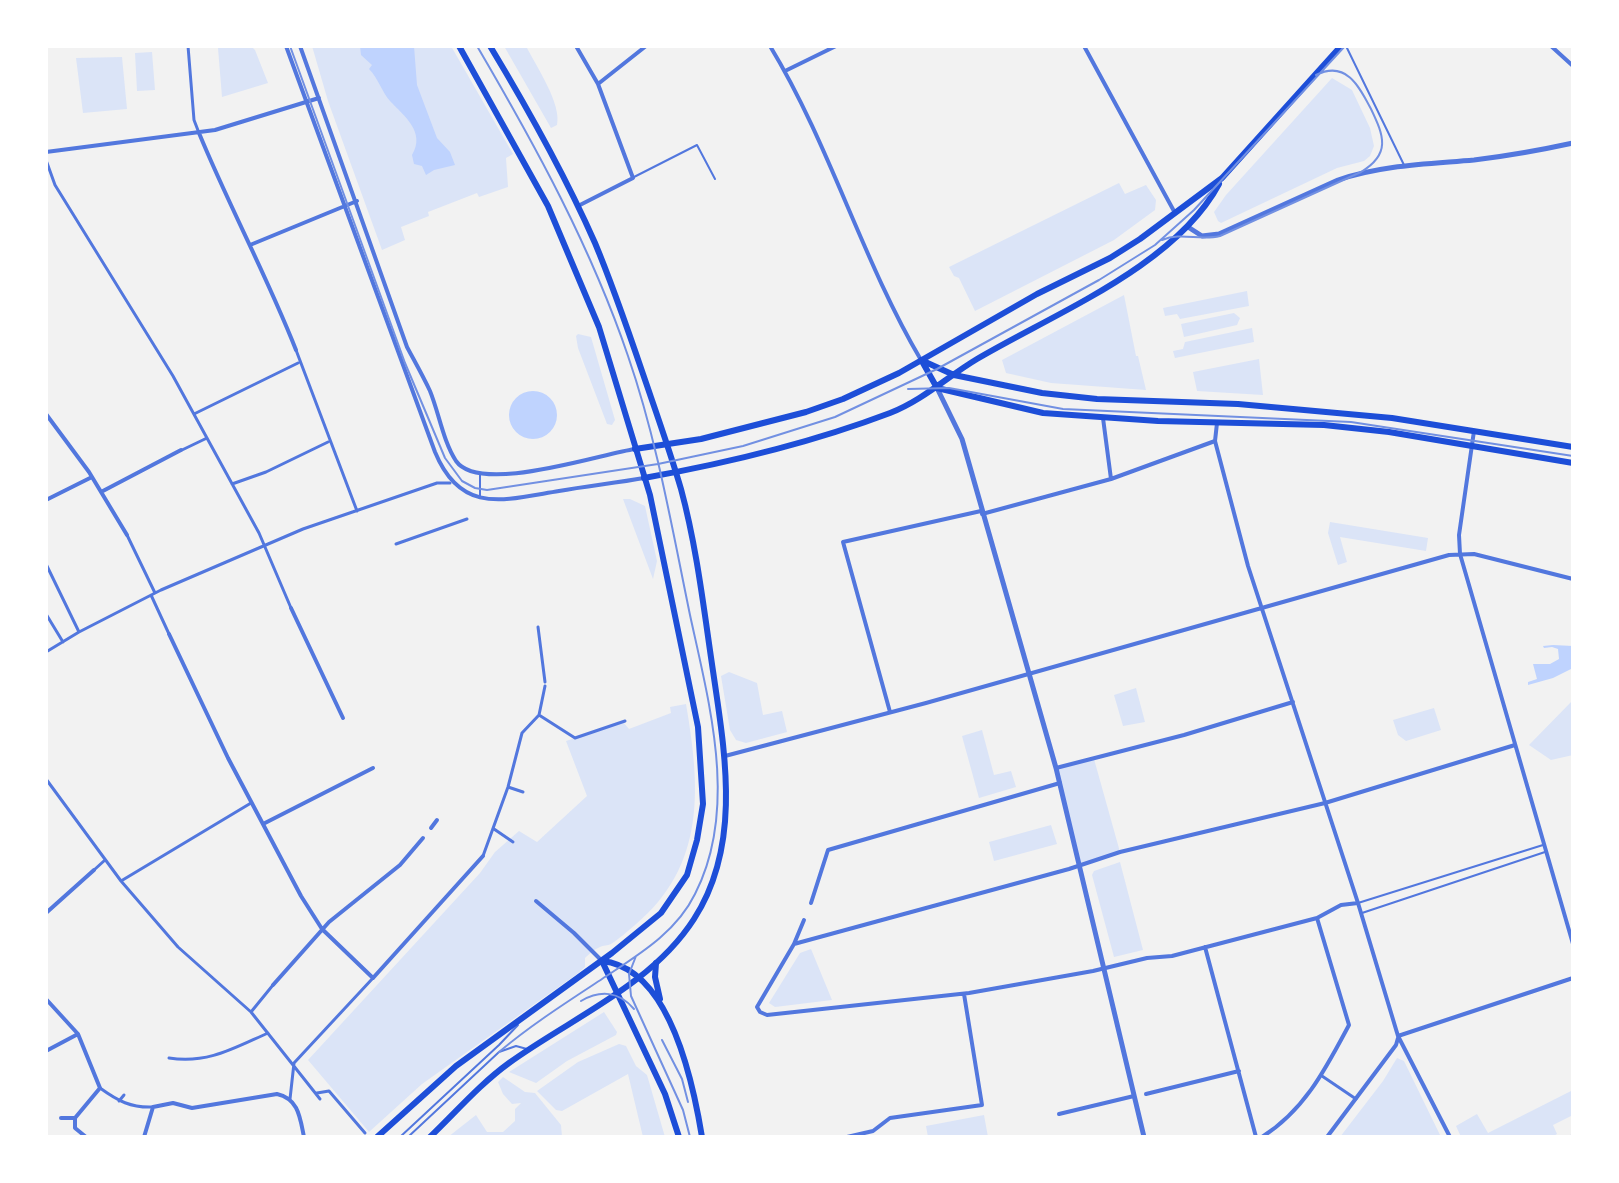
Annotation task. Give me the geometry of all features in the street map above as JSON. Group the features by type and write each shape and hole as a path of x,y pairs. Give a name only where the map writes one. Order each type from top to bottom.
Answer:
{"main road":[{"path":"377,1137 456,1066 642,931 669,902 687,875 703,804 698,727 679,634 644,478 599,327 566,244 541,193 459,46"},
{"path":"430,1137 498,1072 618,992 679,940 707,894 725,831 725,756 692,541 676,473 608,274 578,206 490,46"},
{"path":"635,449 701,439 806,412 864,389 1037,294 1110,258 1178,216 1222,178 1344,46"},
{"path":"644,478 730,462 834,432 909,405 978,358 1115,282 1188,227 1205,208 1222,178"},
{"path":"1178,216 1188,227"},
{"path":"921,360 954,375 1042,393 1392,418 1573,447"},
{"path":"921,360 937,388 1035,411 1103,418 1324,425 1389,432 1573,463"},
{"path":"656,960 655,977 661,1006"},
{"path":"602,961 623,967 638,977 653,992 661,1006 688,1071 702,1137"},
{"path":"602,961 665,1094 679,1137"}],"street":[{"path":"188,46 194,120 221,187 279,307 357,511"},
{"path":"286,46 435,452 452,482 467,493 496,501 644,478"},
{"path":"300,46 407,347 456,460 466,470 480,473 529,471 580,463 635,449"},
{"path":"576,46 598,84 633,178 578,206"},
{"path":"598,84 646,46"},
{"path":"770,46 785,71 921,360"},
{"path":"785,71 836,46"},
{"path":"1084,46 1178,216"},
{"path":"1551,46 1573,66"},
{"path":"46,152 199,133 319,98"},
{"path":"1188,227 1202,236 1219,234 1338,180 1404,166 1488,158 1573,143"},
{"path":"46,160 62,197 155,345 265,545 343,718"},
{"path":"250,245 357,201"},
{"path":"194,414 299,363"},
{"path":"937,388 960,433 1056,768 1144,1137"},
{"path":"46,414 92,477 127,535 169,634 251,803 322,929 373,978"},
{"path":"1103,418 1111,479"},
{"path":"1217,423 1215,441 1241,542 1398,1036 1450,1137"},
{"path":"1474,431 1459,535 1460,554 1573,944"},
{"path":"101,492 207,438"},
{"path":"890,712 843,542 982,513 1111,479 1215,441"},
{"path":"232,484 266,472 329,442"},
{"path":"46,500 92,477"},
{"path":"46,652 153,594 265,545 437,483 450,483"},
{"path":"396,544 467,519"},
{"path":"725,756 1460,554 1474,554 1573,579"},
{"path":"46,564 48,575 79,632"},
{"path":"46,614 63,642"},
{"path":"290,1099 294,1063 483,856 508,787 522,733 539,715 545,684 538,627"},
{"path":"1056,768 1293,702"},
{"path":"539,715 575,738 625,721"},
{"path":"794,944 1120,852 1325,803 1515,745"},
{"path":"263,824 373,768"},
{"path":"46,779 121,881 178,947 251,1012 320,1099"},
{"path":"811,903 828,850 1060,783"},
{"path":"508,787 523,792"},
{"path":"121,881 251,803"},
{"path":"431,828 437,820"},
{"path":"494,829 513,842"},
{"path":"251,1012 322,929 400,865 423,838"},
{"path":"46,913 105,860"},
{"path":"536,901 602,961"},
{"path":"804,920 794,944 757,1007 760,1012 767,1015 964,993 1147,958 1172,956 1317,918 1341,905 1358,903"},
{"path":"1262,1137 1280,1126 1299,1107 1322,1076 1349,1025 1317,918"},
{"path":"1205,947 1256,1137"},
{"path":"1398,1036 1573,978"},
{"path":"847,1137 864,1135 890,1118 982,1105 964,993"},
{"path":"46,999 78,1034 100,1088 119,1101 136,1108 173,1103 192,1108 277,1094 290,1099 297,1109 304,1137"},
{"path":"169,1058 188,1061 208,1059 268,1033"},
{"path":"46,1051 78,1034"},
{"path":"1327,1137 1396,1045 1398,1036"},
{"path":"1146,1094 1239,1071"},
{"path":"1322,1076 1356,1099"},
{"path":"86,1137 75,1128 75,1118 100,1088"},
{"path":"317,1093 329,1091 365,1133"},
{"path":"119,1101 124,1095"},
{"path":"1059,1114 1134,1096"},
{"path":"144,1137 153,1107"},
{"path":"61,1118 75,1118"}],"lane":[{"path":"1344,46 1404,166"},
{"path":"633,178 697,145 715,179"},
{"path":"480,473 480,498"},
{"path":"1358,903 1544,845"},
{"path":"1361,913 1546,852"},
{"path":"400,1137 524,1018"},
{"path":"408,1137 499,1052 516,1046 530,1049"}],"shaded area":[{"path":"312,46 451,46 513,154 506,158 508,187 479,197 477,193 428,212 429,216 401,227 405,240 382,250 328,101"},
{"path":"504,46 526,46 552,96 558,116 557,125 551,128"},
{"path":"252,47 268,83 222,97 218,48"},
{"path":"152,52 155,90 137,91 135,53"},
{"path":"122,57 127,109 83,113 76,58"},
{"path":"1332,78 1352,90 1370,128 1374,146 1370,156 1364,161 1337,168 1221,223 1218,221 1214,212 1226,195"},
{"path":"1119,183 1125,194 1146,185 1156,200 1155,210 1114,240 975,311 959,278 949,267"},
{"path":"1247,291 1249,306 1180,319 1177,314 1165,316 1163,308"},
{"path":"1124,295 1146,390 1051,383 1006,373 1002,360"},
{"path":"1234,313 1240,318 1237,325 1184,337 1181,324"},
{"path":"1252,328 1254,342 1175,358 1173,351 1183,349 1185,342"},
{"path":"578,334 591,337 615,420 612,425 607,424 578,348"},
{"path":"1259,359 1263,395 1197,391 1193,372"},
{"path":"623,499 645,506 657,561 653,579"},
{"path":"1330,522 1428,538 1426,551 1340,537 1347,562 1338,565 1328,533"},
{"path":"729,672 757,683 763,715 782,711 787,732 746,743 736,740 730,730 721,676"},
{"path":"1136,688 1145,722 1123,726 1114,695"},
{"path":"1573,700 1573,755 1551,760 1529,745"},
{"path":"686,704 694,765 693,823 675,877 658,902 617,940 588,955 585,967 577,974 422,1084 369,1132 308,1060 480,873 495,852 519,831 537,842 587,796 566,741 623,722 629,729 671,713 670,707"},
{"path":"1434,708 1441,730 1406,741 1398,735 1393,720"},
{"path":"982,730 994,775 1011,771 1016,787 979,798 962,736"},
{"path":"1094,759 1120,852 1079,864 1056,768"},
{"path":"1051,825 1057,844 994,861 989,842"},
{"path":"1120,862 1143,950 1114,957 1092,875 1094,871"},
{"path":"811,949 832,1000 775,1007 769,1003 800,953"},
{"path":"604,1012 616,1035 567,1061 536,1083 509,1072"},
{"path":"619,1044 626,1046 636,1066 647,1075 665,1137 643,1137 628,1074 562,1111 556,1110 537,1091 578,1062"},
{"path":"1397,1058 1404,1061 1441,1137 1340,1137 1383,1081"},
{"path":"503,1077 525,1092 535,1093 561,1125 562,1137 448,1137 476,1115 487,1132 503,1132 515,1121 515,1109 521,1103 512,1104 503,1094 498,1082"},
{"path":"1573,1090 1573,1115 1553,1125 1557,1134 1552,1137 1461,1137 1456,1126 1477,1114 1488,1133"},
{"path":"984,1115 988,1137 928,1137 926,1126"}],"water":[{"path":"360,46 414,46 417,85 437,138 450,152 455,165 426,175 422,166 414,164 412,155 416,139 412,125 390,101 369,69 372,65 361,55"},
{"path":"533,391 550,398 557,415 550,432 533,439 516,432 509,415 516,398"},
{"path":"1543,646 1573,646 1573,668 1528,685 1528,682 1537,679 1533,664 1550,664 1559,659 1558,649"}],"tram line":[{"path":"290,46 405,363 445,458 462,481 487,490 658,464 743,446 835,417 937,369 1099,280 1155,245 1194,210 1345,46"},
{"path":"477,46 541,159 579,236 628,356 663,484 705,684 712,719 718,791 708,861 695,894 678,920 642,952 549,1014 499,1052"},
{"path":"1162,240 1220,236 1371,165 1382,144 1379,128 1362,92 1343,73 1326,71 1316,75"},
{"path":"908,389 949,388 1063,409 1351,422 1573,456"},
{"path":"636,956 629,974 631,996 683,1110 690,1137"},
{"path":"581,1001 595,995 609,994 622,999 634,1009"},
{"path":"662,1040 682,1079 688,1102"}]}
